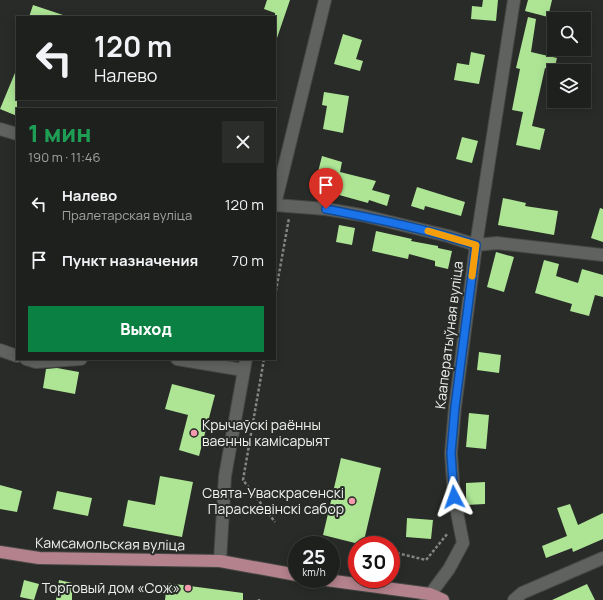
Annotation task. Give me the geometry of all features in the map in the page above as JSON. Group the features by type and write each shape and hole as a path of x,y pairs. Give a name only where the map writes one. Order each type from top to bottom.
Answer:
{"main road":[{"name":"Камсамольская вуліца","path":"0,552 39,558 220,561 288,572"},
{"path":"340,582 443,600"}],"street":[{"path":"276,200 325,0"},
{"name":"Кааператыўная вуліца","path":"428,597 449,569 463,543 460,519 454,497 451,453 455,407 476,245 514,0"},
{"path":"0,129 16,134"},
{"path":"276,204 326,209 361,215 448,236 476,245 497,243 603,255"},
{"path":"0,350 16,356"},
{"path":"29,360 36,362 66,360"},
{"path":"188,360 244,365 225,476 220,561"},
{"path":"514,600 522,593 603,558"}],"path":[{"path":"276,290 291,206"},
{"path":"264,360 243,480 275,522"},
{"path":"400,553 426,560 460,519"}],"building":[{"path":"267,0 290,0 277,38 275,13 264,9"},
{"path":"483,0 498,0 496,21 471,19 472,6 482,7"},
{"path":"528,0 552,0 549,12 547,12 547,17 525,11"},
{"path":"33,5 63,15 63,16 29,16"},
{"path":"528,17 536,19 531,52 557,58 556,64 547,64 547,68 545,68 532,126 545,129 540,150 516,145 523,112 512,110 520,69 516,68"},
{"path":"343,34 362,40 356,59 363,61 360,71 334,64"},
{"path":"471,52 485,55 479,84 454,80 457,63 469,65"},
{"path":"16,70 16,116 0,109"},
{"path":"324,92 349,96 343,133 323,129 327,106 322,105"},
{"path":"462,137 478,141 472,163 456,159"},
{"path":"322,156 342,162 340,172 376,181 372,190 390,195 387,206 369,200 368,203 314,188"},
{"path":"417,187 465,202 461,216 425,206 424,210 411,206"},
{"path":"503,198 526,203 525,206 558,211 554,235 498,225"},
{"path":"600,208 603,209 603,242 591,238"},
{"path":"339,225 355,228 352,245 336,242"},
{"path":"376,231 412,239 411,241 438,246 438,248 452,251 448,269 435,266 435,261 409,254 408,259 372,251"},
{"path":"496,252 514,257 504,292 487,287"},
{"path":"544,260 559,264 556,276 578,283 582,269 603,275 603,297 595,295 589,316 570,311 572,304 535,293"},
{"path":"479,352 501,355 499,373 477,370"},
{"path":"57,368 79,372 75,394 43,388 46,369"},
{"name":"Крычаўскі раённы ваенны камісарыят","path":"172,384 215,395 199,456 179,450 188,415 165,409"},
{"path":"469,413 489,415 486,449 466,447"},
{"name":"Свята-Уваскрасенскі Параскевінскі сабор","path":"341,458 381,468 365,536 348,536 348,541 340,539 340,536 323,535"},
{"path":"160,476 193,482 182,537 123,526 128,500 155,505"},
{"path":"485,482 485,504 466,505 466,483"},
{"path":"0,485 22,491 17,512 0,509"},
{"path":"57,491 92,498 88,516 53,509"},
{"path":"570,504 578,525 603,513 603,539 573,552 572,548 546,558 542,546 567,536 557,508"},
{"path":"407,518 433,520 431,539 406,537"},
{"path":"24,580 39,584 34,600 20,597"},
{"path":"59,580 72,583 72,600 56,600"},
{"name":"Торговый дом «Сож»","path":"167,583 243,593 243,600 165,600"},
{"path":"587,584 595,600 552,600"}],"slow traffic":[{"path":"428,231 476,245 472,276"}],"place":[{"name":"Крычаўскі раённы ваенны камісарыят","path":"194,433"},
{"name":"Свята-Уваскрасенскі Параскевінскі сабор","path":"352,501"},
{"name":"Торговый дом «Сож»","path":"188,588"}],"route":[{"path":"326,209 361,215 394,224 430,231 476,245 455,407 451,453 454,497"}]}
